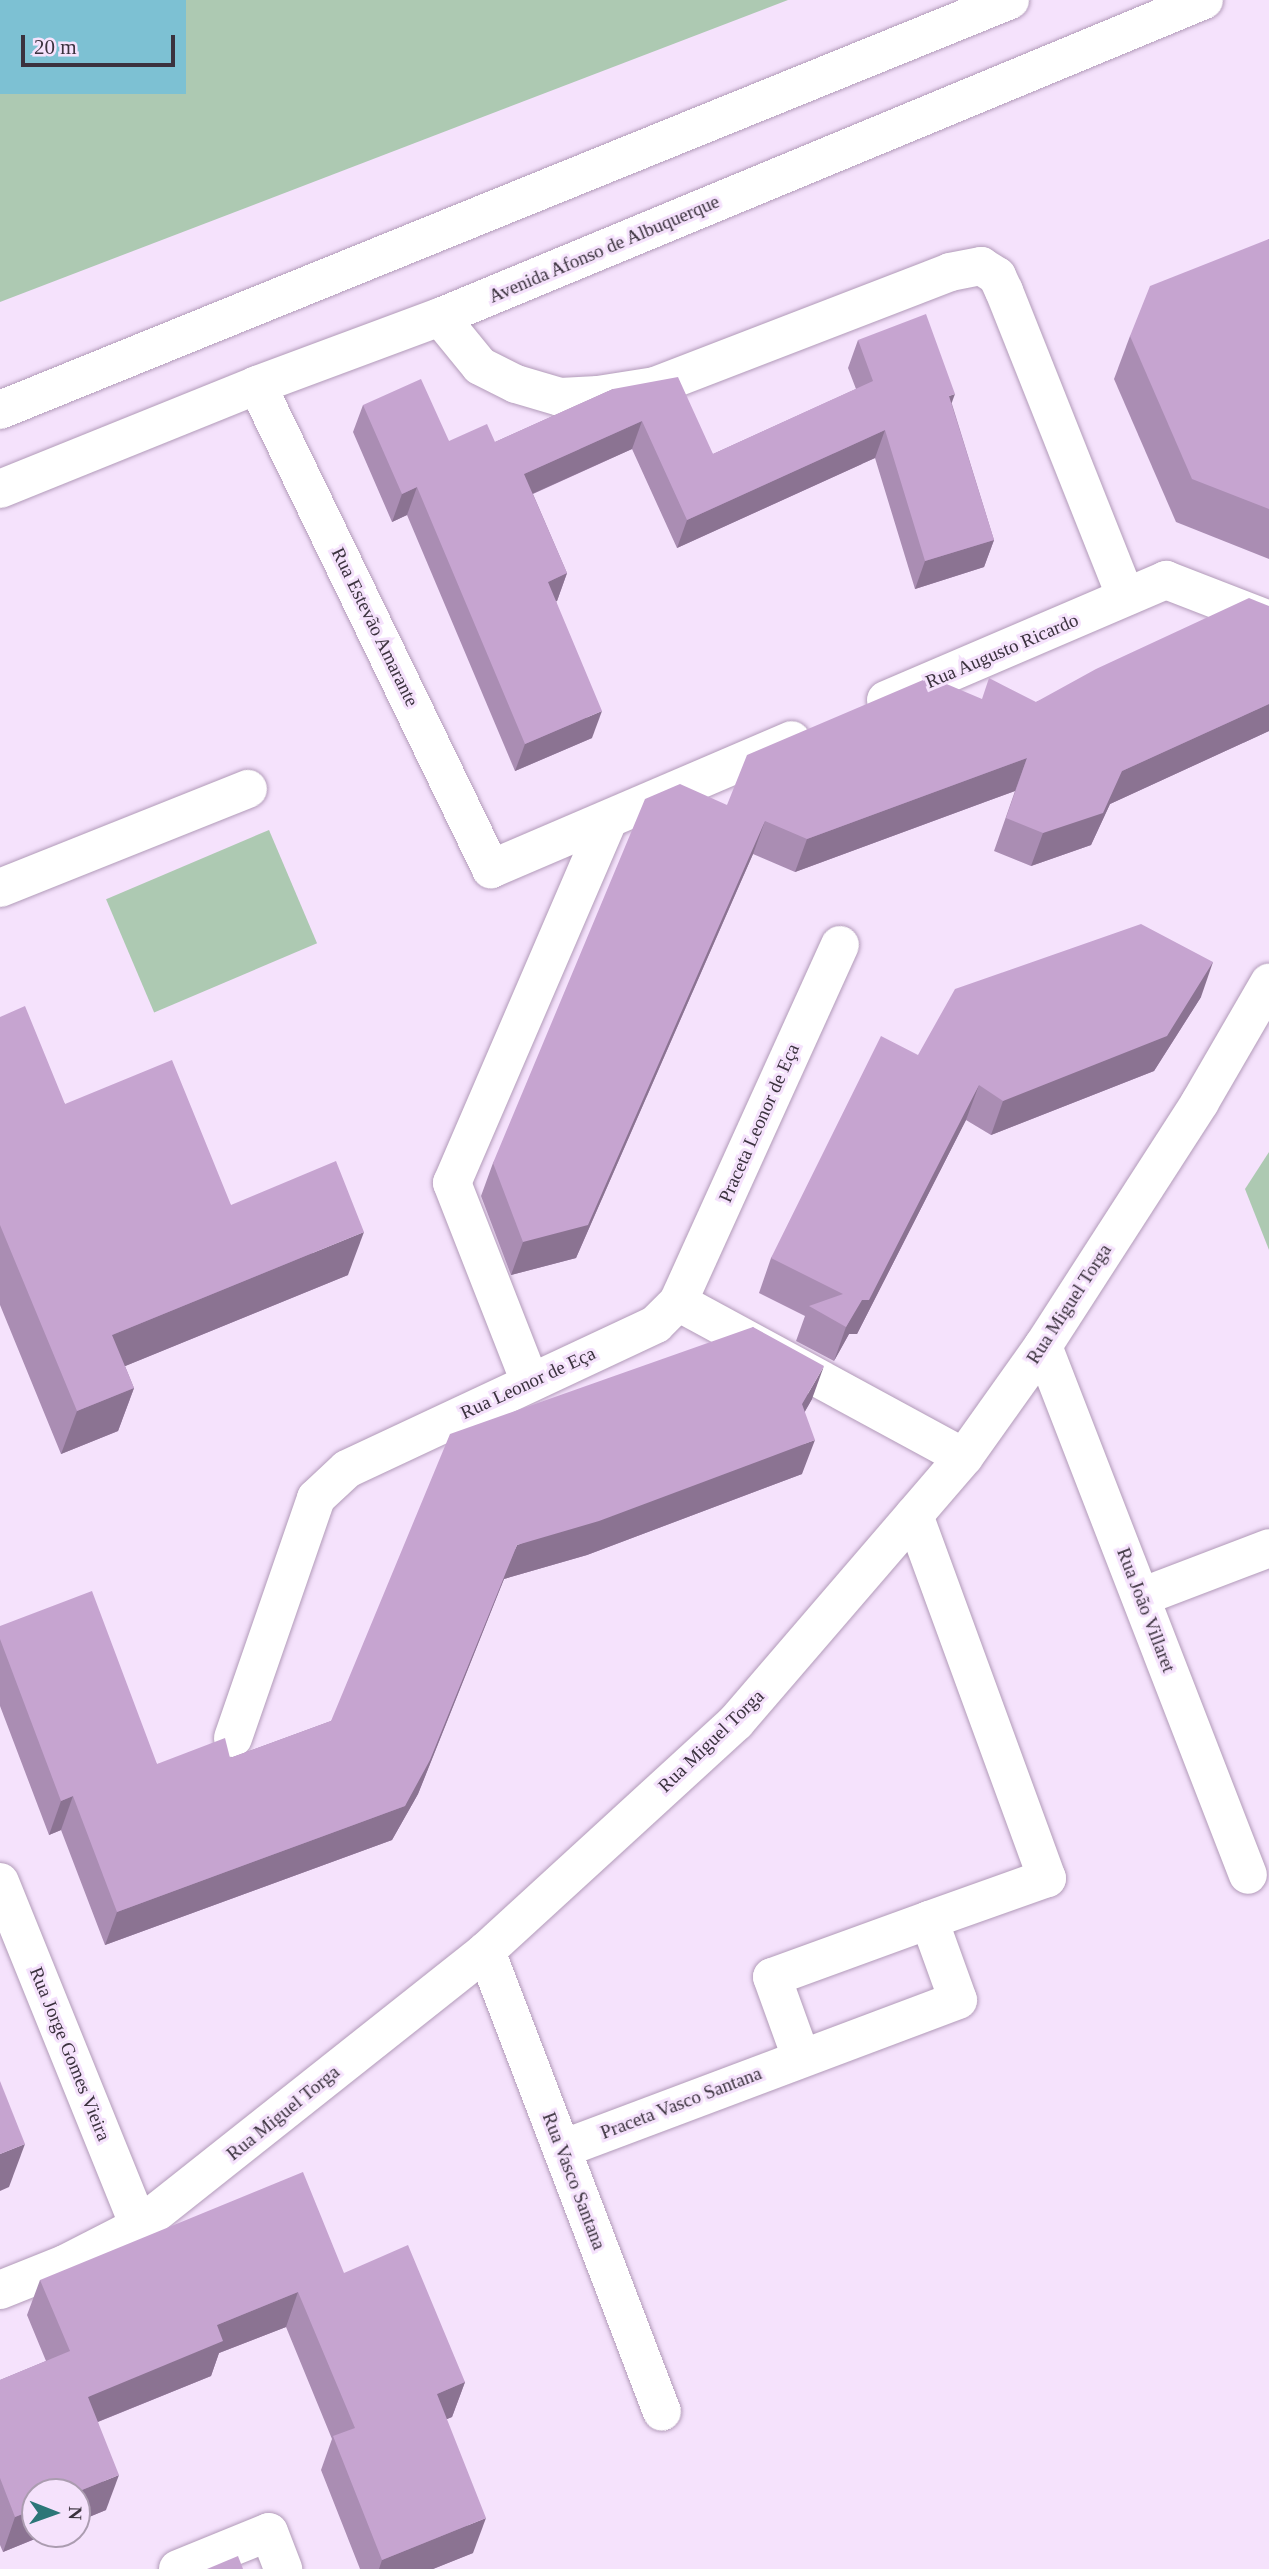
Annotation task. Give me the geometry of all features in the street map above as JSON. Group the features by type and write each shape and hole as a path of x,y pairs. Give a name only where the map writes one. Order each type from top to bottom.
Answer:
{"street":[{"path":"0,411 1010,0"},
{"name":"Avenida Afonso de Albuquerque","path":"0,489 257,385 440,317 1204,0"},
{"path":"440,317 480,366 516,384 560,397 598,395 655,386 950,272 981,266 1001,283 1126,597"},
{"name":"Rua Estevão Amarante","path":"257,385 491,869"},
{"name":"Rua Augusto Ricardo","path":"491,869 1166,580 1269,620"},
{"path":"0,888 248,789"},
{"path":"530,1382 453,1183 609,819"},
{"name":"Praceta Leonor de Eça","path":"678,1302 840,945"},
{"name":"Rua Miguel Torga","path":"0,2290 65,2264 139,2226 486,1951 736,1722 964,1457 1044,1346 1200,1102 1269,983"},
{"path":"678,1302 964,1457"},
{"name":"Rua Leonor de Eça","path":"233,1738 316,1498 347,1469 656,1324 678,1302"},
{"name":"Rua João Villaret","path":"1044,1346 1248,1875"},
{"path":"801,2057 772,1976 1047,1878 914,1515"},
{"path":"1141,1597 1269,1548"},
{"name":"Rua Jorge Gomes Vieira","path":"0,1882 139,2226"},
{"name":"Praceta Vasco Santana","path":"562,2150 801,2057 958,2000 929,1920"},
{"name":"Rua Vasco Santana","path":"486,1951 662,2412"},
{"path":"178,2569 268,2532 284,2569"}],"green space":[{"path":"0,0 788,0 0,302"},
{"path":"269,830 317,943 154,1012 106,899"},
{"path":"1269,1152 1269,1250 1245,1189"}],"water":[{"path":"0,0 186,0 186,94 0,94"}],"building":[{"path":"1269,239 1269,509 1192,479 1130,336 1150,286"},
{"path":"926,314 955,394 949,396 994,540 925,561 885,430 687,520 642,421 524,474 567,573 548,582 602,711 525,744 417,487 402,494 363,405 421,379 449,441 487,424 495,442 613,389 678,377 713,454 873,381 858,340"},
{"path":"1249,598 1269,606 1269,704 1122,771 1103,813 1043,833 1006,818 1027,758 807,839 765,821 588,1225 523,1242 493,1163 645,799 680,784 727,805 747,755 930,677 982,699 989,678 1036,702 1096,669"},
{"path":"1141,924 1213,962 1167,1036 1003,1101 979,1085 869,1300 862,1300 846,1327 809,1306 843,1294 771,1258 881,1036 918,1055 955,989"},
{"path":"25,1006 65,1104 172,1060 231,1205 336,1161 364,1232 112,1335 134,1388 77,1411 0,1225 0,1017"},
{"path":"753,1327 824,1366 802,1404 815,1440 599,1521 517,1545 430,1760 405,1806 117,1912 73,1796 61,1801 0,1639 0,1626 92,1591 157,1764 225,1738 230,1758 331,1721 450,1434"},
{"path":"0,2081 25,2144 0,2154"},
{"path":"303,2172 344,2273 408,2245 465,2382 437,2394 486,2518 382,2560 333,2436 355,2428 298,2292 217,2325 223,2341 88,2397 119,2475 91,2486 91,2478 21,2478 21,2515 15,2517 0,2478 0,2380 70,2351 40,2280"},
{"path":"238,2556 243,2569 207,2569"}]}
